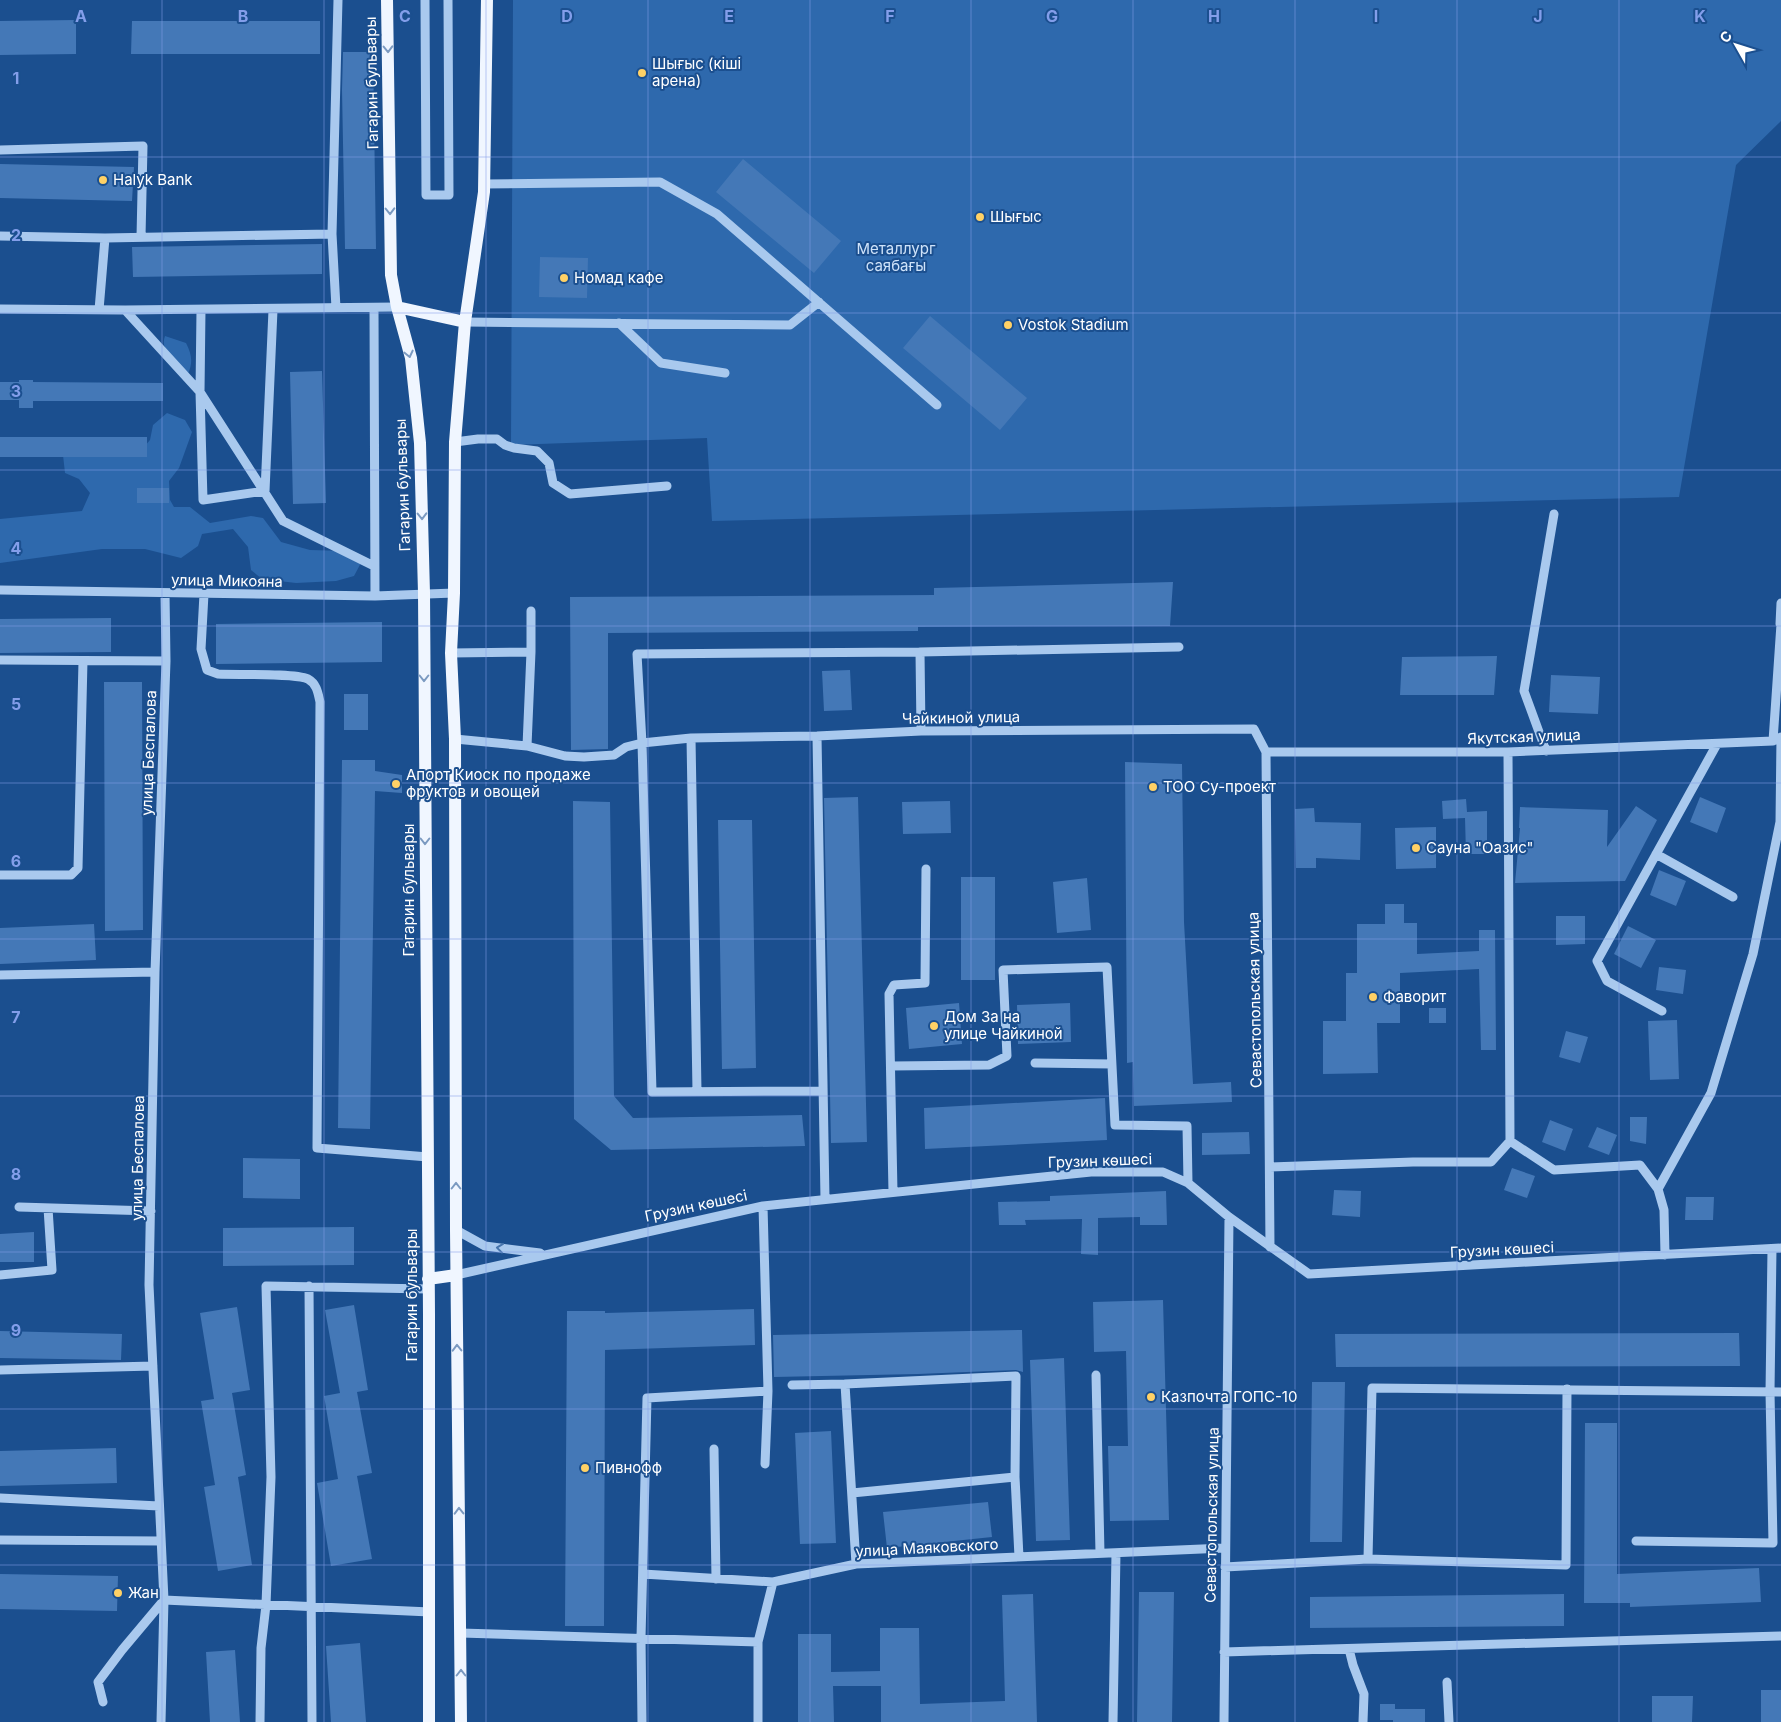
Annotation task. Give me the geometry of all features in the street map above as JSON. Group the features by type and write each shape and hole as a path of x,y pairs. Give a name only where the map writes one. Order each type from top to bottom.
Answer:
{"main road":[{"name":"Гагарин бульвары","path":"387,0 391,275 397,307 411,358 420,443 424,593 428,1157 429,1722"},
{"path":"461,1722 456,1275 455,739 451,653 454,593 454,442 465,322 484,184 487,0"},
{"path":"397,307 465,322"},
{"path":"428,1284 456,1275"}],"street":[{"path":"336,308 332,234 338,0"},
{"path":"425,0 426,195 449,195 448,0"},
{"path":"0,150 143,146 141,237"},
{"path":"484,184 660,182 717,214 937,405"},
{"path":"0,236 104,238 332,234"},
{"path":"99,310 104,238"},
{"path":"465,322 790,325 819,302"},
{"path":"0,309 274,310 397,307"},
{"path":"374,308 375,596"},
{"path":"126,310 200,392 283,521 374,566"},
{"path":"201,310 200,392 203,500 264,491"},
{"path":"264,491 274,310"},
{"path":"619,323 661,364 725,372"},
{"path":"454,442 497,439 505,445 514,448 537,452 549,463 553,483 570,494 667,486"},
{"path":"1546,751 1524,691 1554,514"},
{"name":"улица Микояна","path":"0,590 375,596 454,593"},
{"name":"улица Беспалова","path":"161,1722 164,1600 149,1285 155,972 166,661 165,594"},
{"path":"204,594 201,649 207,670 218,674 295,677 308,680 316,687 320,702 317,1148 428,1157"},
{"path":"1658,1189 1711,1092 1753,954 1780,822 1778,738 1781,602"},
{"path":"527,746 531,611"},
{"path":"823,1091 652,1092 642,742 637,654 920,652 1179,647"},
{"path":"451,653 531,652"},
{"path":"920,652 921,731"},
{"path":"0,660 166,661"},
{"path":"0,875 71,875 78,868 83,661"},
{"name":"Чайкиной улица","path":"455,739 527,746 566,756 584,757 614,755 626,747 642,742 691,738 817,736 921,731 1254,729 1266,752"},
{"path":"817,736 825,1199"},
{"path":"691,738 697,1091"},
{"name":"Якутская улица","path":"1266,752 1546,751 1717,744 1778,738"},
{"path":"1662,1011 1607,981 1597,961 1717,744"},
{"name":"Севастопольская улица","path":"1266,752 1270,1246"},
{"path":"1270,1167 1413,1162 1491,1162 1510,1141 1508,752"},
{"path":"1656,854 1732,897"},
{"path":"893,1192 889,994 894,985 926,983 926,869"},
{"path":"891,1066 989,1065 1007,1056 1003,970 1107,967 1115,1125 1187,1126 1188,1183"},
{"path":"1,978 155,972"},
{"path":"1035,1063 1112,1064"},
{"path":"1510,1141 1554,1170 1640,1166 1658,1189 1664,1210 1665,1255"},
{"name":"Грузин көшесі","path":"456,1275 763,1206 1091,1172 1162,1172 1188,1183 1229,1218 1309,1274 1777,1249"},
{"path":"763,1206 768,1391 765,1464"},
{"path":"20,1207 151,1211"},
{"path":"0,1275 52,1270 48,1208"},
{"name":"Севастопольская улица","path":"1224,1722 1229,1218"},
{"path":"456,1230 484,1246 548,1254"},
{"path":"1636,1541 1773,1542 1770,1392 1777,1249"},
{"path":"260,1722 261,1648 266,1605 271,1477 266,1286 428,1284"},
{"path":"308,1286 312,1722"},
{"path":"0,1370 153,1366"},
{"path":"1096,1375 1100,1553"},
{"path":"792,1385 1016,1376 1015,1477 1018,1557"},
{"path":"845,1384 856,1564"},
{"path":"1368,1559 1372,1388 1781,1392"},
{"path":"1225,1567 1368,1559 1566,1565 1567,1389"},
{"path":"642,1722 641,1638 647,1398 768,1391"},
{"path":"714,1448 716,1579"},
{"path":"852,1493 1015,1477"},
{"path":"0,1498 159,1506"},
{"path":"0,1540 161,1541"},
{"name":"улица Маяковского","path":"643,1574 773,1582 856,1564 1225,1548"},
{"path":"1113,1722 1116,1553"},
{"path":"758,1722 758,1642 773,1582"},
{"path":"103,1702 98,1682 164,1600 430,1612"},
{"path":"461,1633 758,1642"},
{"path":"1224,1652 1781,1636"},
{"path":"1349,1649 1364,1694 1362,1722"},
{"path":"1447,1682 1449,1722"}],"green space":[{"name":"Металлург саябағы","path":"513,0 1781,0 1781,121 1736,165 1679,497 712,521 707,438 511,445"},
{"path":"165,336 186,343 191,358 188,374 170,357 165,347"},
{"path":"167,413 185,420 192,432 179,468 169,481 170,500 174,507 190,507 210,523 251,516 263,518 281,542 310,550 344,551 363,559 354,576 336,581 296,583 262,579 251,570 248,547 233,529 202,534 198,546 181,558 145,549 102,549 0,563 0,519 82,511 90,493 79,479 65,473 63,455 138,454 150,440 153,425"}],"building":[{"path":"76,20 76,54 0,55 0,21"},
{"path":"132,21 320,21 320,54 131,54"},
{"path":"343,52 373,52 376,249 345,249"},
{"path":"743,159 841,241 814,273 716,192"},
{"path":"0,164 134,167 132,201 0,198"},
{"path":"322,244 322,274 133,277 132,247"},
{"name":"Номад кафе","path":"540,257 588,258 587,298 539,297"},
{"path":"930,316 1027,398 1000,430 903,348"},
{"path":"322,371 326,503 293,504 290,372"},
{"path":"19,380 33,380 33,382 163,383 163,401 33,401 33,408 19,408 19,400 0,400 0,382 19,382"},
{"path":"0,437 147,437 147,457 0,457"},
{"path":"137,488 169,488 169,503 137,503"},
{"path":"1173,582 1170,626 918,627 918,631 608,633 608,749 571,750 570,597 934,595 934,588"},
{"path":"111,618 111,652 0,653 0,619"},
{"path":"382,622 382,662 216,664 216,624"},
{"path":"1497,656 1494,695 1400,695 1402,657"},
{"path":"850,670 852,710 824,711 822,671"},
{"path":"1551,675 1600,677 1598,714 1549,712"},
{"path":"104,682 142,682 143,930 105,931"},
{"path":"344,694 368,694 368,730 344,730"},
{"path":"342,760 375,760 375,771 402,775 402,793 375,791 370,1129 338,1128"},
{"path":"1125,762 1182,764 1184,922 1193,1084 1231,1082 1232,1102 1134,1106 1133,1062 1127,1063"},
{"path":"858,797 867,1142 831,1143 824,798"},
{"path":"1700,797 1726,808 1717,833 1690,822"},
{"path":"1466,799 1467,812 1487,811 1487,854 1466,854 1465,818 1443,819 1442,801"},
{"path":"573,801 610,802 614,1096 633,1118 802,1115 805,1146 611,1150 574,1119"},
{"path":"950,801 951,833 903,834 902,802"},
{"path":"1636,806 1657,820 1625,881 1515,883 1520,807 1608,810 1607,847"},
{"path":"1314,808 1315,822 1361,823 1360,860 1316,858 1316,868 1296,868 1295,809"},
{"path":"718,820 752,820 756,1068 722,1069"},
{"name":"Сауна \"Оазис\"","path":"1436,827 1436,868 1396,869 1395,828"},
{"path":"1659,870 1686,881 1676,906 1650,895"},
{"path":"961,877 995,877 995,980 961,980"},
{"path":"1087,878 1091,930 1057,933 1053,882"},
{"name":"Фаворит","path":"1385,904 1404,904 1404,923 1417,923 1417,954 1479,951 1479,930 1495,930 1496,1050 1481,1050 1479,969 1400,973 1400,1023 1377,1023 1378,1073 1323,1074 1323,1021 1346,1021 1346,973 1357,973 1357,924 1385,924"},
{"path":"1556,916 1585,916 1585,944 1556,945"},
{"path":"94,924 96,960 0,964 0,928"},
{"path":"1628,926 1656,940 1641,968 1614,954"},
{"path":"1659,967 1686,970 1683,994 1656,990"},
{"name":"Дом 3а на улице Чайкиной","path":"959,1003 962,1044 909,1049 906,1008"},
{"path":"1070,1003 1071,1042 1018,1044 1017,1005"},
{"path":"1429,1008 1446,1008 1446,1023 1429,1023"},
{"path":"1677,1020 1679,1079 1650,1080 1648,1021"},
{"path":"1566,1031 1588,1037 1580,1063 1559,1057"},
{"path":"1105,1098 1107,1140 925,1149 924,1108"},
{"path":"1630,1117 1647,1117 1646,1144 1630,1141"},
{"path":"1550,1120 1573,1129 1565,1151 1542,1142"},
{"path":"1597,1127 1617,1135 1609,1155 1588,1147"},
{"path":"1249,1132 1250,1154 1202,1155 1202,1133"},
{"path":"243,1158 300,1159 300,1199 243,1198"},
{"path":"1512,1168 1535,1176 1527,1198 1504,1190"},
{"path":"1334,1190 1361,1191 1360,1217 1332,1215"},
{"path":"1166,1191 1167,1225 1140,1225 1140,1217 1098,1218 1098,1255 1081,1254 1082,1219 1025,1220 1026,1225 999,1225 998,1202 1050,1201 1050,1196"},
{"path":"1686,1197 1714,1197 1713,1220 1685,1220"},
{"path":"354,1227 354,1265 223,1266 223,1228"},
{"path":"34,1232 34,1262 0,1262 0,1234"},
{"path":"1163,1300 1169,1520 1110,1521 1108,1446 1128,1446 1126,1351 1094,1352 1093,1302"},
{"path":"354,1305 368,1390 357,1392 372,1473 357,1476 372,1559 331,1566 317,1483 338,1479 324,1396 340,1393 325,1310"},
{"path":"237,1307 250,1390 232,1393 246,1475 238,1477 252,1565 218,1571 204,1487 215,1485 201,1401 214,1399 200,1313"},
{"name":"Пивнофф","path":"754,1309 755,1345 605,1350 604,1626 565,1626 567,1311 605,1311 605,1313"},
{"path":"1022,1330 1023,1372 1016,1370 774,1377 773,1335"},
{"path":"0,1331 122,1334 121,1360 0,1358"},
{"path":"1739,1333 1740,1366 1336,1367 1335,1334"},
{"path":"1064,1358 1070,1540 1036,1541 1030,1360"},
{"path":"1312,1382 1345,1382 1342,1542 1310,1542"},
{"path":"1585,1423 1617,1423 1617,1574 1759,1568 1761,1602 1630,1607 1630,1603 1584,1603"},
{"path":"831,1431 836,1543 800,1544 795,1433"},
{"path":"116,1448 117,1483 0,1486 0,1451"},
{"path":"988,1502 992,1537 887,1548 883,1512"},
{"path":"0,1574 118,1576 117,1611 0,1609"},
{"path":"1139,1592 1174,1592 1172,1722 1137,1722"},
{"path":"1033,1594 1037,1722 881,1722 881,1686 833,1686 834,1722 798,1722 798,1634 831,1634 831,1672 880,1671 880,1628 919,1628 920,1704 1005,1701 1002,1595"},
{"path":"1564,1594 1564,1626 1310,1628 1310,1597"},
{"path":"360,1643 366,1722 331,1722 326,1646"},
{"path":"235,1650 240,1722 210,1722 206,1652"},
{"path":"1761,1690 1781,1690 1781,1722 1761,1722"},
{"path":"1652,1696 1693,1696 1692,1722 1652,1722"},
{"path":"1380,1704 1395,1704 1395,1709 1425,1709 1425,1722 1380,1720"}],"place":[{"name":"Шығыс (кіші арена)","path":"642,73"},
{"name":"Halyk Bank","path":"103,180"},
{"name":"Шығыс","path":"980,217"},
{"name":"Номад кафе","path":"564,278"},
{"name":"Vostok Stadium","path":"1008,325"},
{"name":"Апорт Киоск по продаже фруктов и овощей","path":"396,784"},
{"name":"ТОО Су-проект","path":"1153,787"},
{"name":"Сауна \"Оазис\"","path":"1416,848"},
{"name":"Фаворит","path":"1373,997"},
{"name":"Дом 3а на улице Чайкиной","path":"934,1026"},
{"name":"Казпочта ГОПС-10","path":"1151,1397"},
{"name":"Пивнофф","path":"585,1468"},
{"name":"Жан","path":"118,1593"}]}
